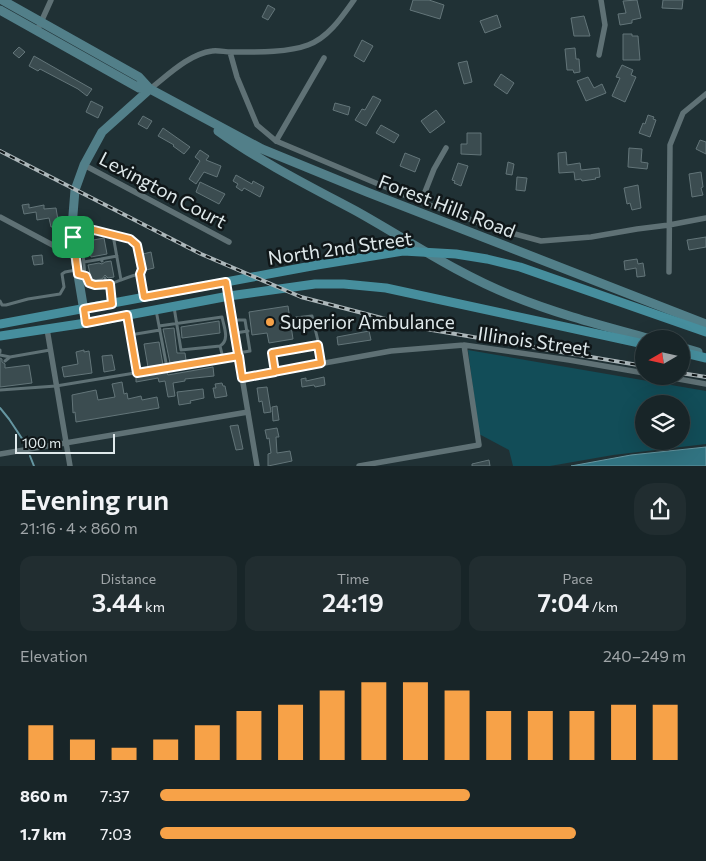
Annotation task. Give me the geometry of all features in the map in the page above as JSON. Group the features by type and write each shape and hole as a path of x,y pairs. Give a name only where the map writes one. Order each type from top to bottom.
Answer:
{"main road":[{"name":"North 2nd Street","path":"0,324 317,265 403,251 456,254 520,267 706,332"},
{"name":"North 2nd Street","path":"0,336 86,323 229,296 316,284 344,284 386,288 635,342"},
{"path":"690,353 706,356"}],"street":[{"name":"Forest Hills Road","path":"2,0 39,27"},
{"path":"39,27 51,0"},
{"path":"86,323 80,273 75,257 77,235 74,200 84,165 102,132 150,88 192,58 212,50 230,52 285,50 308,45 325,35 342,17 354,0"},
{"path":"599,55 605,25 601,0"},
{"name":"Forest Hills Road","path":"0,10 39,27 139,77 150,88 262,149 376,196 706,324"},
{"path":"230,52 237,77 257,125 276,141 421,202 500,230 541,241 591,237 706,218"},
{"path":"276,141 324,58"},
{"path":"669,272 670,145 683,113 706,94"},
{"name":"Forest Hills Road","path":"183,106 242,148 464,274 512,296 567,315 635,334"},
{"path":"421,202 434,169 446,148"},
{"name":"Lexington Court","path":"84,165 229,242"},
{"path":"0,217 75,257"},
{"path":"226,282 257,466"},
{"path":"47,329 70,466"},
{"path":"359,466 479,445 464,346"},
{"name":"Illinois Street","path":"242,378 391,351 464,346 569,360 635,371"},
{"path":"690,350 706,356"},
{"path":"690,381 706,384"},
{"path":"0,454 248,412"}],"lane":[{"path":"80,273 84,262 77,235 94,230 130,239 137,245 142,269 140,274 144,297"},
{"path":"113,235 121,280"},
{"path":"84,262 117,256"},
{"path":"0,302 2,305 6,305 60,294 64,287 62,274 65,272 80,273 89,283 95,285 108,284 140,274"},
{"path":"105,278 112,304"},
{"path":"130,335 177,323 220,316 226,339 224,343 220,346 181,350 177,323 174,306"},
{"path":"156,310 167,368"},
{"path":"127,315 137,373"},
{"path":"296,318 312,316 321,363"},
{"path":"0,390 56,386 223,358 250,351 245,320 222,320"},
{"path":"235,333 248,331"},
{"path":"275,372 272,353 318,345"},
{"path":"220,346 223,358"},
{"path":"4,360 10,357 50,350"},
{"path":"0,352 10,357"}],"shaded area":[{"path":"468,350 635,379 635,385 671,385 706,391 706,444 690,446 690,395 635,395 635,450 655,450 550,466 513,466 509,450 479,434"},
{"path":"706,447 706,466 571,466 631,455"}],"building":[{"path":"413,0 429,0 444,5 440,19 410,10"},
{"path":"637,0 641,18 632,20 632,23 620,25 618,14 626,13 623,1"},
{"path":"663,0 683,0 682,9 662,8"},
{"path":"268,5 275,9 268,20 262,17"},
{"path":"497,15 501,27 485,33 480,21"},
{"path":"584,16 590,36 574,36 571,18"},
{"path":"623,34 638,36 640,60 623,60"},
{"path":"362,40 373,46 364,62 354,56"},
{"path":"19,47 25,52 19,58 13,53"},
{"path":"575,48 576,59 579,59 580,72 574,73 573,70 567,70 565,49"},
{"path":"34,56 92,89 87,96 78,89 40,69 38,71 29,66"},
{"path":"467,61 472,82 464,84 458,63"},
{"path":"622,65 633,70 631,75 636,77 625,102 612,96 620,78 616,77"},
{"path":"501,74 514,83 507,94 494,85"},
{"path":"588,77 594,88 602,84 606,93 586,101 577,81"},
{"path":"373,96 381,100 366,126 355,120 362,109 365,110"},
{"path":"91,101 103,107 98,118 86,112"},
{"path":"335,103 350,107 348,115 333,110"},
{"path":"436,110 445,122 430,133 421,121"},
{"path":"648,115 656,120 650,137 639,133"},
{"path":"143,116 152,121 147,129 138,124"},
{"path":"381,125 399,135 394,143 376,133"},
{"path":"163,128 190,147 184,154 174,145 158,136"},
{"path":"467,133 481,133 481,155 461,154 461,144 467,144"},
{"path":"700,140 706,142 706,154 696,149"},
{"path":"629,148 642,149 641,162 648,163 647,169 628,167"},
{"path":"200,150 209,156 206,160 221,166 217,177 204,172 196,184 189,179 200,161 195,157"},
{"path":"566,152 567,165 580,163 581,170 599,168 600,177 582,181 581,179 575,180 574,172 559,173 558,153"},
{"path":"405,153 420,159 415,172 400,166"},
{"path":"508,162 514,164 512,175 506,174"},
{"path":"458,163 468,166 461,186 452,180"},
{"path":"701,172 703,195 692,197 689,174"},
{"path":"236,175 252,184 253,181 264,187 260,197 244,188 242,191 236,187 238,184 233,181"},
{"path":"517,177 527,178 525,191 516,190"},
{"path":"200,182 225,194 219,204 196,192"},
{"path":"638,185 641,208 632,210 630,203 627,204 624,188"},
{"path":"29,204 29,208 44,205 44,209 56,208 59,226 51,227 49,218 37,220 36,212 24,214 22,205"},
{"path":"706,237 706,247 689,250 687,240"},
{"path":"104,238 107,254 91,257 88,241"},
{"path":"151,252 154,268 146,270 143,254"},
{"path":"42,255 43,264 34,265 32,256"},
{"path":"637,259 638,264 643,263 645,276 637,277 636,268 625,270 624,261"},
{"path":"111,261 114,277 108,278 105,275 102,279 94,280 91,278 88,265"},
{"name":"Superior Ambulance","path":"288,306 293,339 269,343 267,333 252,335 249,312"},
{"path":"219,321 220,333 182,338 181,327"},
{"path":"174,328 177,353 185,353 186,360 170,363 163,329"},
{"path":"369,331 371,340 338,345 337,337"},
{"path":"159,342 163,365 148,367 144,344"},
{"path":"84,350 84,352 89,351 92,373 64,377 62,367 78,364 76,352"},
{"path":"112,355 115,370 104,372 102,356"},
{"path":"0,358 5,364 5,368 29,365 32,383 0,387"},
{"path":"213,367 214,376 185,379 185,381 173,383 175,396 168,397 165,381 159,382 158,378 136,382 136,376 166,371 168,375"},
{"path":"324,377 325,385 302,387 301,379 306,378 306,381"},
{"path":"122,382 124,394 127,393 128,399 141,396 142,400 157,397 159,408 76,422 75,412 73,413 72,395 96,390 98,400 115,397 112,384"},
{"path":"222,383 225,386 227,396 215,398 213,388 216,388 215,384"},
{"path":"267,387 271,412 264,413 262,401 259,402 257,388"},
{"path":"203,389 204,398 179,405 177,392"},
{"path":"277,406 279,420 273,421 272,407"},
{"path":"238,425 243,449 236,450 230,426"},
{"path":"277,428 279,437 276,437 277,453 290,451 292,461 268,466 268,454 271,453 269,438 267,439 265,430"},
{"path":"489,460 490,466 472,466 472,464"}],"waterway":[{"path":"0,408 23,440"},
{"path":"30,456 34,466"}],"railway":[{"path":"0,151 201,254 301,297 420,328 635,364"},
{"path":"690,374 706,377"}],"place":[{"name":"Superior Ambulance","path":"270,322"}],"route":[{"path":"73,237 78,274 86,276 89,283 95,285 110,284 112,304 84,309 86,323 127,315 137,373 239,356 242,378 321,363 318,345 272,353 275,372 242,378 226,282 144,297 140,274 142,269 137,245 130,239 94,230 83,232 73,237"}]}
